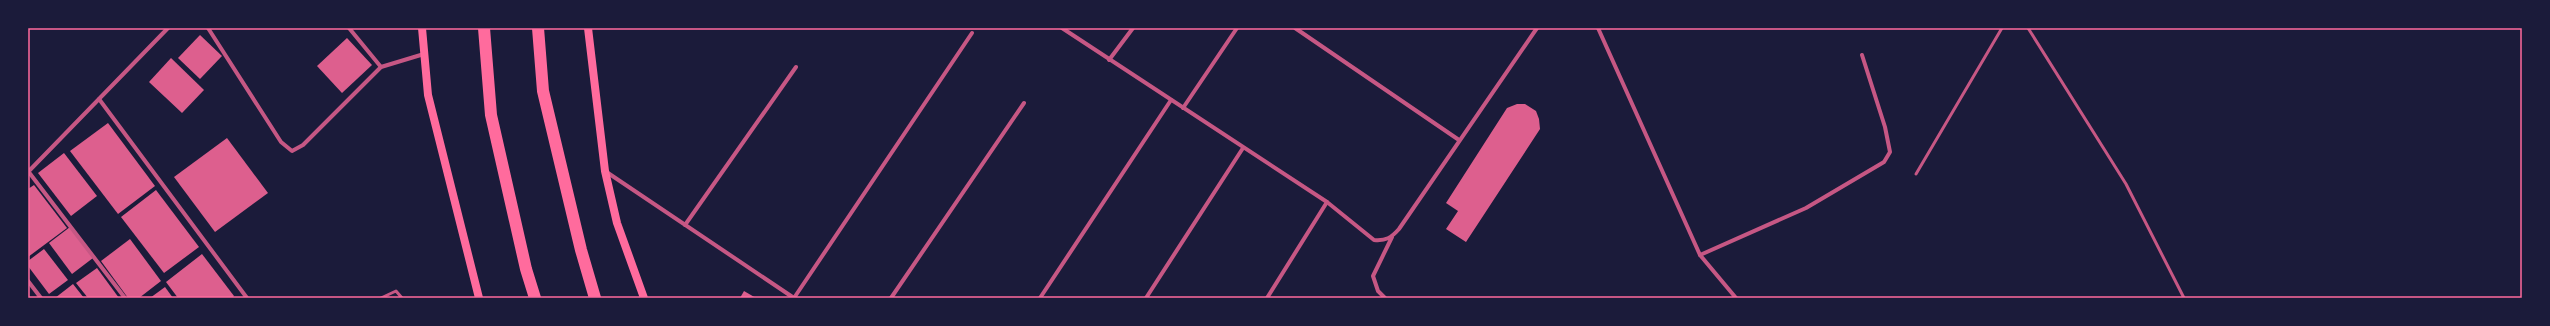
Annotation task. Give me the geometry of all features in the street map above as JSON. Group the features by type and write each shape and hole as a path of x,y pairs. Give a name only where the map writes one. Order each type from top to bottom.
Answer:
{"highway":[{"path":"484,28 491,115 526,269 535,298"},
{"path":"538,28 543,92 581,250 595,298"}],"main road":[{"path":"422,28 428,95 479,298"},
{"path":"588,28 605,171 617,223 644,298"}],"street":[{"path":"125,298 28,172 168,28"},
{"path":"208,28 281,142 292,151 303,145 381,67 424,54"},
{"path":"349,28 381,67"},
{"path":"1062,28 1327,202 1374,240 1383,240 1392,237"},
{"path":"1109,60 1133,28"},
{"path":"1183,108 1237,28"},
{"path":"1295,28 1459,140"},
{"path":"1385,298 1378,291 1373,276 1392,237 1537,28"},
{"path":"1598,28 1700,255 1736,298"},
{"path":"605,171 794,298 972,33"},
{"path":"1700,255 1806,208 1884,162 1890,152 1885,127 1862,55"},
{"path":"685,225 796,67"},
{"path":"99,99 247,298"},
{"path":"1040,298 1171,100"},
{"path":"891,298 1024,103"},
{"path":"1146,298 1244,148"},
{"path":"1267,298 1327,202"},
{"path":"28,281 41,298"}],"lane":[{"path":"1916,174 2002,28"},
{"path":"2028,28 2126,184 2184,298"},
{"path":"381,298 396,291 402,298"}],"building":[{"path":"200,35 222,56 200,79 178,58"},
{"path":"347,38 372,65 342,93 317,66"},
{"path":"171,58 204,90 182,113 149,82"},
{"path":"1517,104 1525,104 1536,111 1540,129 1466,242 1446,229 1458,211 1446,203 1507,108"},
{"path":"108,123 155,186 118,214 70,151"},
{"path":"227,138 268,193 215,232 174,177"},
{"path":"64,153 97,196 71,216 38,173"},
{"path":"34,185 67,228 28,257 28,189"},
{"path":"156,190 199,247 164,273 121,217"},
{"path":"70,227 93,258 72,274 49,243"},
{"path":"130,239 161,281 139,298 128,298 101,261"},
{"path":"44,249 68,280 49,294 28,266 28,261"},
{"path":"202,254 234,296 232,298 178,298 166,282"},
{"path":"97,268 119,298 88,298 76,283"},
{"path":"73,284 84,298 55,298"},
{"path":"165,287 173,298 150,298"},
{"path":"744,291 756,298 740,298"}]}
